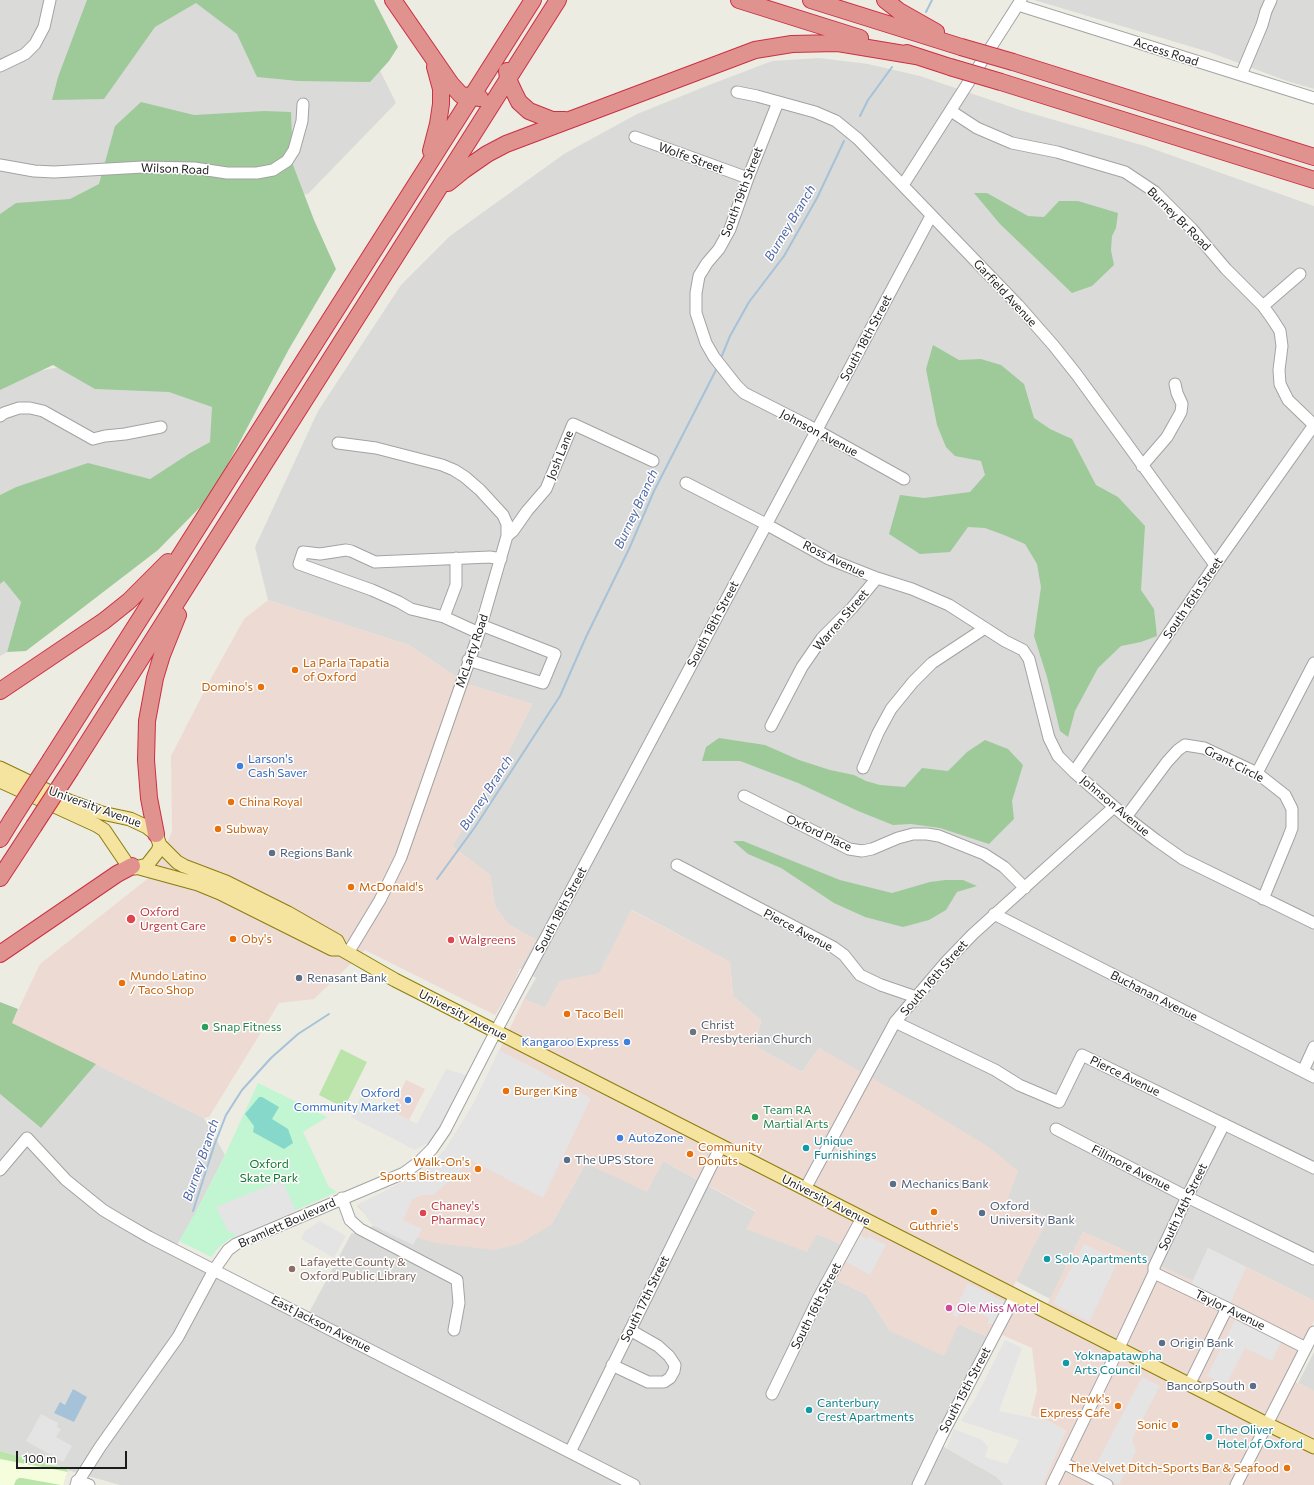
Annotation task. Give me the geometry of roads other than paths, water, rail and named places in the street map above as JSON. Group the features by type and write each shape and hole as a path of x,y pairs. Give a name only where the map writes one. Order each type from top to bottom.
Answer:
{"highway":[{"path":"393,0 451,84 462,94 471,97 485,98 504,86"},
{"path":"0,839 533,0"},
{"path":"0,878 71,769 558,0"},
{"path":"739,0 1314,180"},
{"path":"811,0 1314,157"},
{"path":"885,0 899,11 959,46"},
{"path":"524,15 508,54 504,86 529,112 552,120 570,120"},
{"path":"419,221 448,184 464,170 487,154 506,144 736,56 772,46 838,43 916,56"},
{"path":"424,172 433,145 442,104 438,74 432,57"},
{"path":"0,692 104,621 129,601 171,560 205,516"},
{"path":"158,839 149,798 146,760 146,734 149,706 162,655 196,572"},
{"path":"0,954 116,874 133,867"}],"main road":[{"name":"University Avenue","path":"0,768 69,801 102,813 136,822 147,827 177,862 226,882 288,913 337,941 344,951"},
{"name":"University Avenue","path":"0,781 104,830 128,864 133,867 198,884 220,893 332,949 344,951 395,980 1267,1424 1314,1446"},
{"path":"133,867 147,865 158,851 158,839"}],"street":[{"path":"0,66 25,54 35,44 44,27 50,0"},
{"path":"1241,75 1271,0"},
{"path":"903,185 1019,3"},
{"name":"Access Road","path":"1019,3 1314,98"},
{"name":"Garfield Avenue","path":"736,92 757,96 815,112 836,121 858,139 1018,305 1054,346 1077,375 1215,565"},
{"name":"South 19th Street","path":"736,385 714,357 706,343 696,312 696,293 699,276 707,263 719,249 730,229 778,102"},
{"name":"Wilson Road","path":"0,165 34,171 54,172 143,167 194,168 227,172 257,173 273,170 287,161 294,150 302,121 304,104"},
{"name":"Burney Br Road","path":"951,111 977,128 1012,143 1057,152 1125,172 1155,192 1192,229 1226,269 1264,306 1280,331 1282,346 1279,370 1280,384 1288,400 1314,425"},
{"name":"Wolfe Street","path":"635,138 748,178"},
{"name":"South 18th Street","path":"496,1031 931,216"},
{"path":"1264,306 1300,274"},
{"path":"1142,466 1167,437 1181,412 1182,404 1175,384"},
{"name":"Johnson Avenue","path":"736,385 744,393 904,479"},
{"path":"0,416 4,413 19,408 30,408 43,411 93,439 161,427"},
{"name":"Josh Lane","path":"507,536 513,531 527,511 546,489 573,424 653,461"},
{"name":"South 16th Street","path":"1074,772 1215,565 1314,425"},
{"name":"McLarty Road","path":"338,442 376,448 442,465 454,470 480,490 503,515 507,524 507,536 480,629 468,660 446,732 401,857 380,900 344,951"},
{"name":"Ross Avenue","path":"686,483 767,524 829,559 876,578 912,589 949,605 985,628"},
{"path":"468,660 543,683 556,654 480,629 411,609 400,602 372,590 299,564 303,552 320,554 346,550 375,562 490,557 501,559"},
{"path":"444,618 456,585 456,558"},
{"path":"479,558 486,563 496,577"},
{"name":"Warren Street","path":"771,726 802,667 822,638 852,608 876,578"},
{"path":"863,768 878,733 891,709 913,682 932,663 985,628"},
{"name":"Johnson Avenue","path":"985,628 1023,650 1029,659 1049,738 1058,756 1074,772 1126,817 1183,859 1314,923"},
{"path":"1258,773 1314,663"},
{"name":"Grant Circle","path":"1126,817 1167,762 1178,750 1185,746 1204,748 1258,773 1285,795 1292,809 1292,828 1263,899"},
{"name":"Oxford Place","path":"744,796 849,849 862,851 872,849 898,838 913,834 939,836 984,854 1004,867 1025,888"},
{"name":"South 16th Street","path":"805,1189 895,1022 973,934 1114,807"},
{"name":"Pierce Avenue","path":"677,865 833,947 844,955 860,975 881,985 916,997"},
{"name":"Buchanan Avenue","path":"994,914 1314,1077"},
{"name":"Pierce Avenue","path":"895,1022 995,1070 1019,1085 1059,1102 1082,1055 1314,1168"},
{"name":"Bramlett Boulevard","path":"76,1483 178,1337 214,1270 228,1250 236,1244 404,1173 419,1162 432,1149 445,1130 496,1031"},
{"path":"1303,1071 1314,1048"},
{"name":"South 14th Street","path":"1052,1485 1154,1272 1154,1267 1187,1197 1224,1124"},
{"name":"Fillmore Avenue","path":"1056,1129 1187,1197 1314,1259"},
{"name":"East Jackson Avenue","path":"0,1170 27,1138 66,1180 103,1210 149,1237 634,1485"},
{"name":"South 17th Street","path":"570,1452 721,1146"},
{"path":"342,1198 350,1220 360,1229 457,1280 459,1303 454,1330"},
{"name":"South 16th Street","path":"772,1394 805,1329 818,1299 862,1218"},
{"name":"Taylor Avenue","path":"1154,1272 1306,1348"},
{"name":"South 15th Street","path":"918,1485 941,1437 1015,1296"},
{"path":"1189,1384 1227,1308"},
{"path":"612,1365 648,1382 664,1382 670,1378 674,1371 675,1365 669,1356 658,1346 630,1330"},
{"path":"1236,1485 1314,1332"},
{"path":"1063,1462 1107,1485"},
{"path":"76,1483 90,1485"}],"waterway":[{"name":"Burney Branch","path":"926,12 932,0"},
{"name":"Burney Branch","path":"860,116 868,100 892,67"},
{"name":"Burney Branch","path":"721,358 730,336 749,302 784,256 817,198 844,141"},
{"name":"Burney Branch","path":"437,879 475,827 560,696 586,637 629,549 654,491 717,368"},
{"name":"Burney Branch","path":"193,1211 214,1146 226,1115 242,1090 271,1058 298,1034 329,1014"}],"place":[{"name":"La Parla Tapatia of Oxford","path":"295,670"},
{"name":"Domino's","path":"261,687"},
{"name":"Larson's Cash Saver","path":"240,766"},
{"name":"China Royal","path":"231,802"},
{"name":"Subway","path":"218,829"},
{"name":"Regions Bank","path":"272,853"},
{"name":"McDonald's","path":"351,887"},
{"name":"Oxford Urgent Care","path":"131,919"},
{"name":"Oby's","path":"233,939"},
{"name":"Walgreens","path":"451,940"},
{"name":"Renasant Bank","path":"299,978"},
{"name":"Mundo Latino / Taco Shop","path":"122,983"},
{"name":"Taco Bell","path":"567,1014"},
{"name":"Snap Fitness","path":"205,1027"},
{"name":"Christ Presbyterian Church","path":"693,1032"},
{"name":"Kangaroo Express","path":"627,1042"},
{"name":"Burger King","path":"506,1091"},
{"name":"Oxford Community Market","path":"408,1100"},
{"name":"Team RA Martial Arts","path":"755,1117"},
{"name":"AutoZone","path":"620,1138"},
{"name":"Unique Furnishings","path":"806,1148"},
{"name":"Community Donuts","path":"690,1154"},
{"name":"The UPS Store","path":"567,1160"},
{"name":"Walk-On's Sports Bistreaux","path":"478,1169"},
{"name":"Mechanics Bank","path":"893,1184"},
{"name":"Guthrie's","path":"934,1212"},
{"name":"Chaney's Pharmacy","path":"423,1213"},
{"name":"Oxford University Bank","path":"982,1213"},
{"name":"Solo Apartments","path":"1047,1259"},
{"name":"Lafayette County & Oxford Public Library","path":"292,1269"},
{"name":"Ole Miss Motel","path":"949,1308"},
{"name":"Origin Bank","path":"1162,1343"},
{"name":"Yoknapatawpha Arts Council","path":"1066,1363"},
{"name":"BancorpSouth","path":"1253,1386"},
{"name":"Newk's Express Cafe","path":"1118,1406"},
{"name":"Canterbury Crest Apartments","path":"809,1410"},
{"name":"Sonic","path":"1175,1425"},
{"name":"The Oliver Hotel of Oxford","path":"1209,1437"},
{"name":"The Velvet Ditch-Sports Bar & Seafood","path":"1287,1468"}],"park label":[{"name":"Oxford Skate Park","path":"269,1171"}]}
